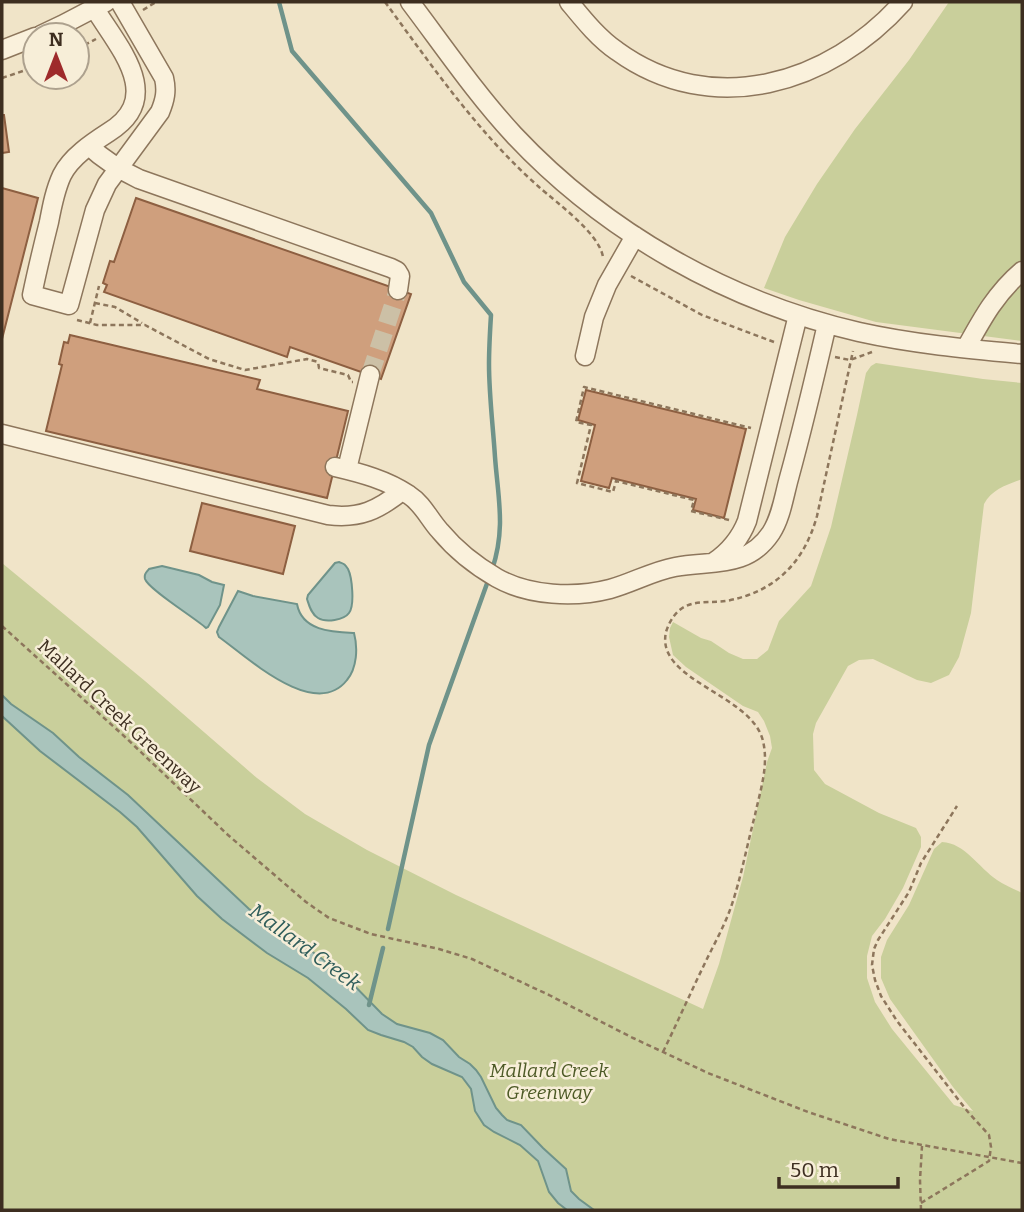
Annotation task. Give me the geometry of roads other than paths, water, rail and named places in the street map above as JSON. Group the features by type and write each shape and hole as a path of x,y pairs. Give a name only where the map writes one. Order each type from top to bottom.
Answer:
{"street":[{"path":"69,21 101,5 133,73 136,87 135,102 125,120 71,162 59,183 32,295 69,305 95,210 107,184 160,112 165,101 167,89 164,78 120,2"},
{"path":"410,2 482,99 516,137 569,187 635,236 709,279 750,297 827,324 882,337 1022,355"},
{"path":"569,2 607,44 649,69 665,77 696,85 739,88 770,84 812,69 867,35 903,2"},
{"path":"2,50 21,43"},
{"path":"131,112 151,124"},
{"path":"89,146 118,169 139,179 391,268 400,276 398,289"},
{"path":"585,356 594,317 607,285 635,236"},
{"path":"966,348 995,298 1022,271"},
{"path":"714,562 727,554 736,543 747,521 797,314"},
{"path":"364,380 341,468 374,478 402,491 422,507 440,531 469,559 513,586 562,594 589,593 611,589 672,567 741,559 765,541 781,510 827,324"},
{"path":"776,405 807,412"},
{"path":"2,434 328,515 354,516 369,512 386,504 402,491"}],"water":[{"path":"339,562 348,569 352,591 351,609 339,619 321,620 312,612 308,595 335,563"},
{"path":"162,566 199,575 224,585 220,605 208,627 148,584 145,575 149,569"},
{"path":"238,591 297,604 300,613 311,625 328,631 354,633 356,658 347,680 333,691 317,693 300,690 263,670 219,637 219,627"},
{"name":"Mallard Creek","path":"2,695 128,795 249,909 343,974 382,1014 397,1024 430,1033 443,1040 476,1070 502,1115 521,1125 566,1169 571,1191 594,1210 567,1210 558,1203 549,1192 538,1161 520,1145 484,1125 475,1111 471,1089 462,1077 432,1064 404,1042 368,1030 308,978 267,953 222,919 197,896 137,827 40,751 2,716"}],"waterway":[{"path":"279,2 292,51 431,213 464,282 491,315 490,387 500,513 499,540 492,570"},
{"path":"388,929 429,745 489,578"},
{"name":"Mallard Creek","path":"369,1005 383,948"}],"tunnel":[{"path":"370,375 398,290"}],"park label":[{"name":"Mallard Creek Greenway","path":"549,1081"}]}
